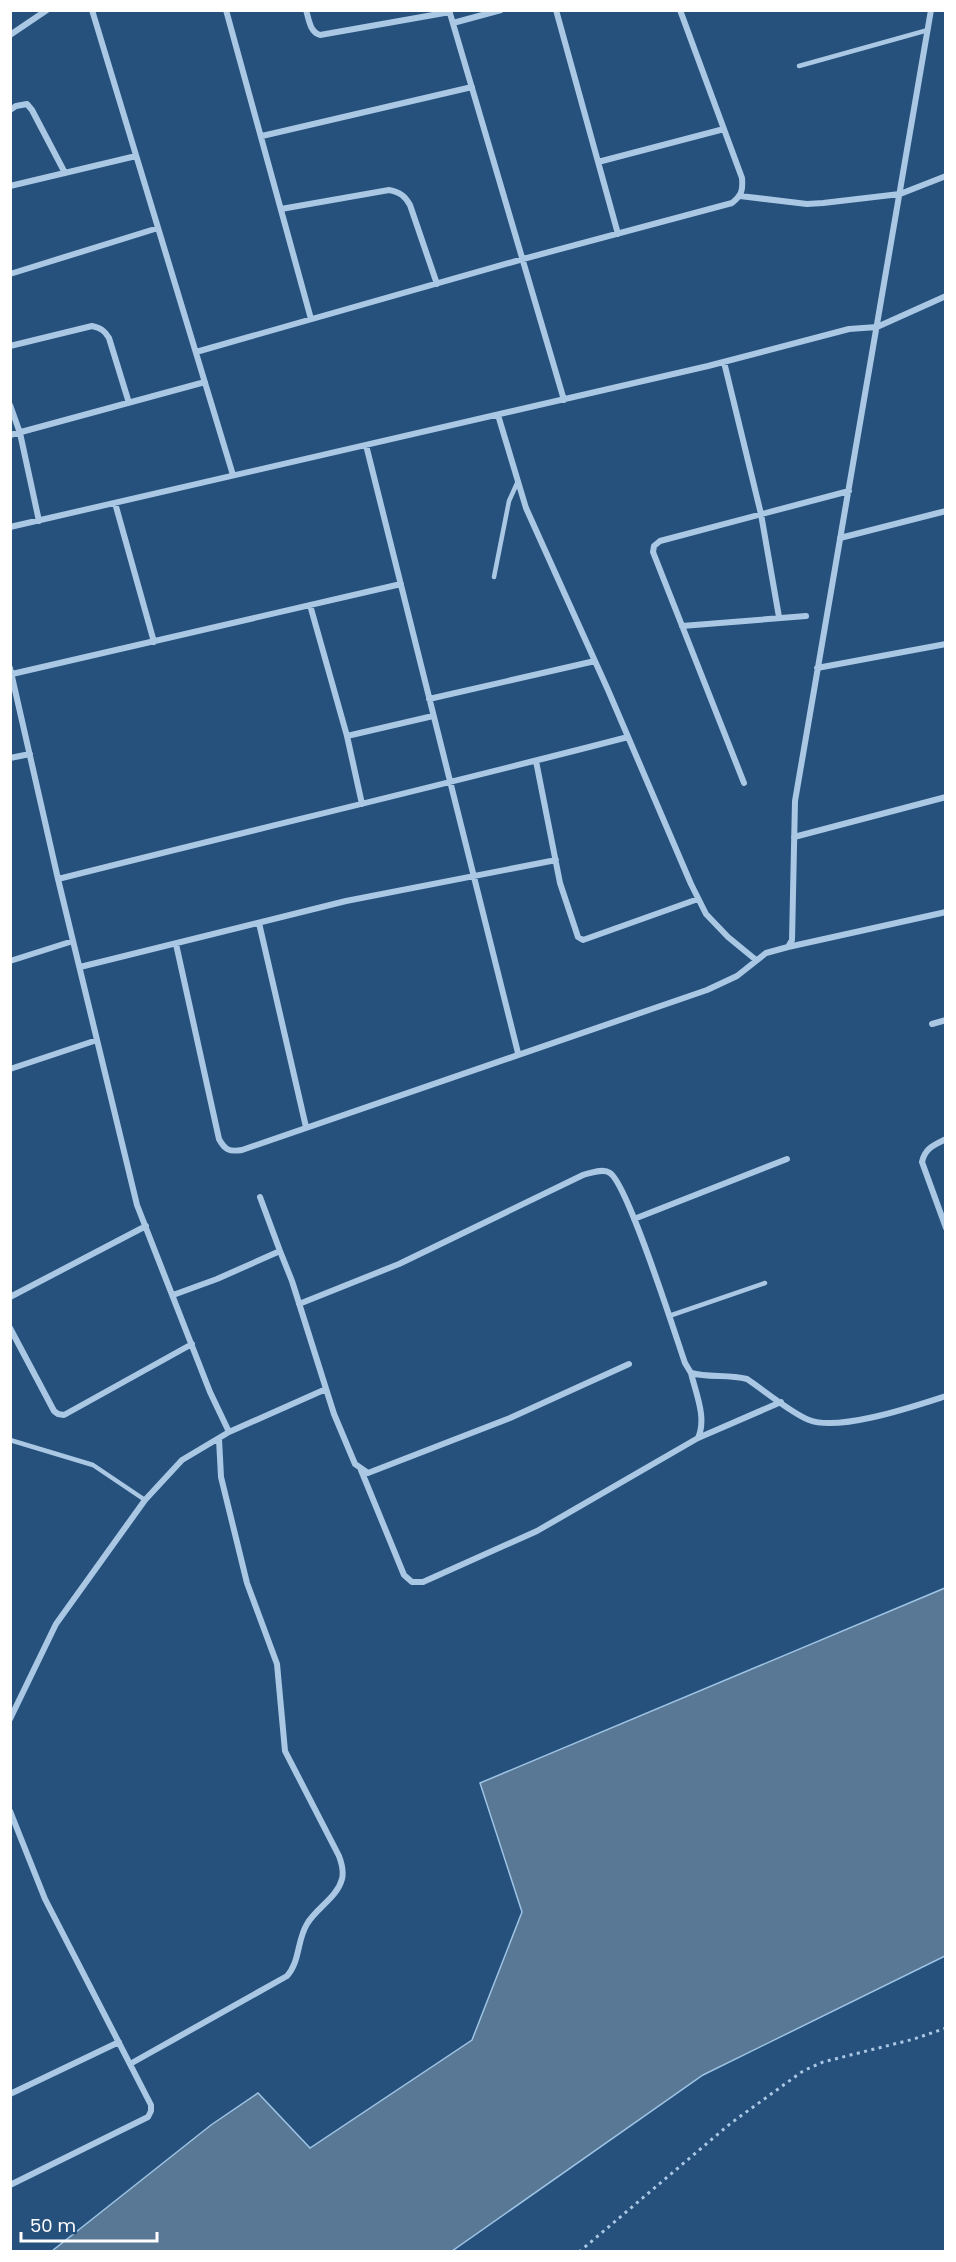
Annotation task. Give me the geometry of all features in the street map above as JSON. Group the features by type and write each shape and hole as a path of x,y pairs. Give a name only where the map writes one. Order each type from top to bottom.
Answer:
{"street":[{"path":"10,35 47,10"},
{"path":"92,10 233,476"},
{"path":"226,10 311,319"},
{"path":"306,10 312,29 315,34 320,35 449,11 564,400"},
{"path":"453,23 501,10"},
{"path":"556,10 618,234"},
{"path":"196,352 522,259 732,203 740,196 743,189 742,178 680,10"},
{"path":"785,948 792,940 795,801 931,10"},
{"path":"262,136 472,87"},
{"path":"10,110 27,104 65,173"},
{"path":"598,162 724,129"},
{"path":"10,186 136,156"},
{"path":"740,196 807,204 900,194 945,176"},
{"path":"281,209 389,190 399,192 410,205 437,284"},
{"path":"10,274 158,228"},
{"path":"10,527 564,400 724,362 849,329 877,327 945,296"},
{"path":"10,346 92,326 99,328 108,338 129,403"},
{"path":"724,362 761,514 779,617"},
{"path":"10,435 205,382"},
{"path":"10,405 20,433 39,521"},
{"path":"498,415 526,508 698,899 706,914 756,960"},
{"path":"366,445 518,1053"},
{"path":"744,783 653,552 654,546 660,542 849,491"},
{"path":"115,503 154,642"},
{"path":"840,538 945,511"},
{"path":"229,1432 210,1392 137,1205 58,879 11,671 154,642 400,584"},
{"path":"310,605 347,736 362,804"},
{"path":"682,626 806,616"},
{"path":"817,668 945,644"},
{"path":"429,699 595,661"},
{"path":"347,736 433,716"},
{"path":"58,879 449,784 628,737"},
{"path":"10,758 30,754"},
{"path":"536,761 556,860 578,937 583,940 698,899"},
{"path":"794,837 945,797"},
{"path":"80,968 346,901 556,860"},
{"path":"176,944 219,1139 224,1148 231,1151 242,1150 518,1053 707,990 737,976 766,953 945,912"},
{"path":"258,923 306,1127"},
{"path":"10,961 74,941"},
{"path":"932,1024 945,1020"},
{"path":"10,1069 97,1040"},
{"path":"945,1139 931,1146 924,1153 922,1162 945,1228"},
{"path":"634,1219 787,1159"},
{"path":"299,1304 399,1264 583,1175 602,1171 610,1172 634,1219 685,1363 691,1373 702,1420 702,1429 698,1438"},
{"path":"260,1197 299,1304 326,1389 355,1464 361,1470 368,1473 510,1418 629,1364"},
{"path":"10,1297 146,1227"},
{"path":"173,1294 217,1279 280,1251"},
{"path":"10,1328 54,1411 58,1414 64,1414 192,1344"},
{"path":"691,1373 701,1376 737,1376 747,1379 808,1420 820,1423 840,1424 945,1396"},
{"path":"10,1719 56,1624 145,1500 182,1460 229,1432 326,1389"},
{"path":"361,1470 404,1575 412,1582 423,1582 537,1531 698,1438 782,1402"},
{"path":"130,2064 287,1976 293,1969 303,1929 308,1920 336,1891 342,1880 343,1869 339,1856 285,1751 277,1664 247,1583 221,1477 219,1439"},
{"path":"10,1811 45,1899 151,2104 152,2111 148,2116 10,2185"},
{"path":"10,2094 119,2042"}],"lane":[{"path":"799,66 928,30"},
{"path":"494,577 507,510 518,481"},
{"path":"669,1316 765,1283"},
{"path":"10,1440 93,1465 145,1500"}],"path":[{"path":"579,2252 731,2123 803,2071 823,2062 914,2039 945,2028"}],"water":[{"path":"945,1588 945,1956 703,2075 452,2251 52,2251 211,2125 258,2093 310,2148 472,2040 522,1912 480,1783"}]}
